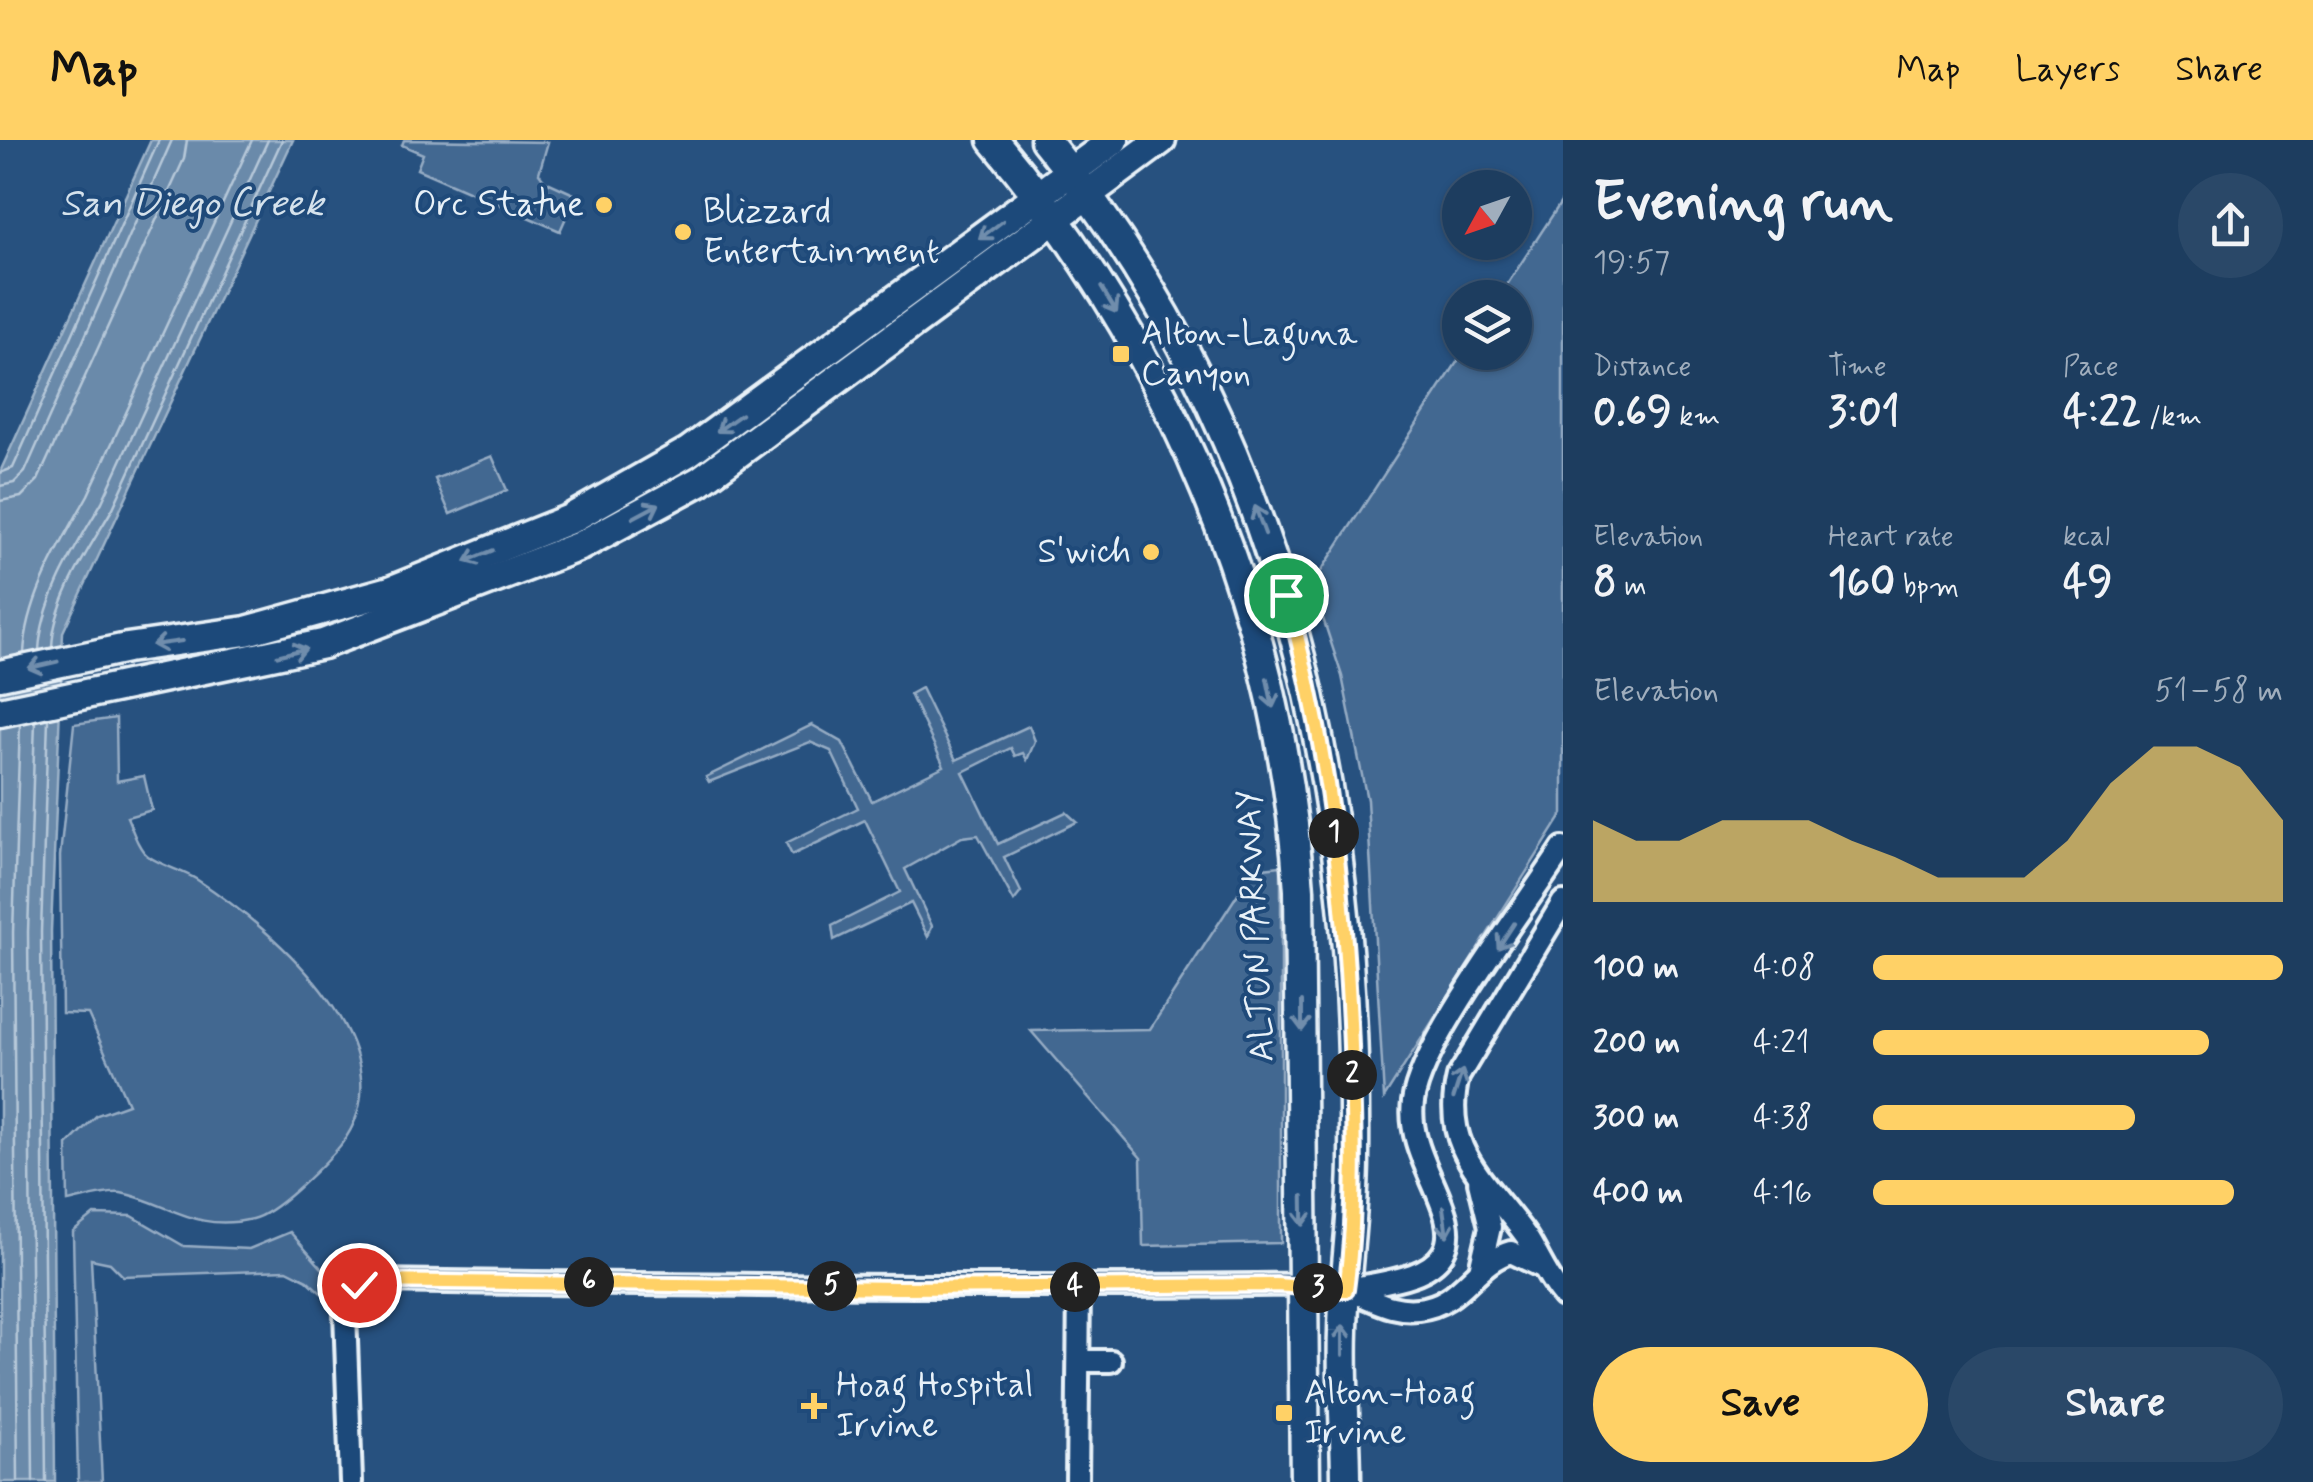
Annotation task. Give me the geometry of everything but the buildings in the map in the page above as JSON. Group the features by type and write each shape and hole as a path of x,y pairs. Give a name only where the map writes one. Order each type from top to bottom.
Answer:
{"main road":[{"name":"ALTON PARKWAY","path":"992,140 1054,219 1116,311 1177,425 1226,540 1262,656 1281,748 1297,866 1305,1482"},
{"path":"1045,140 1166,316 1230,444 1286,595 1317,717 1348,958 1354,1157 1342,1332 1346,1482"},
{"path":"0,712 324,644 580,546 700,481 1054,219 1114,140"},
{"path":"0,675 87,656 246,632 390,591 570,519 688,452 1037,196 1078,184 1161,140"}],"street":[{"path":"351,1482 345,1312 352,1291 370,1281 1346,1290 1430,1267 1443,1252 1448,1215 1416,1148 1413,1102 1426,1060 1562,853"},
{"path":"1480,1271 1490,1227 1474,1171 1456,1136 1453,1098 1458,1077 1563,902"},
{"path":"1474,1171 1519,1226 1563,1296"},
{"path":"1346,1290 1389,1309 1417,1310 1438,1306 1460,1293 1494,1256 1511,1252 1542,1267"},
{"path":"1078,1482 1079,1286"},
{"path":"1079,1361 1111,1361"}],"shaded area":[{"path":"404,140 548,142 539,173 545,181 576,195 560,231 417,169 423,154 402,145"},
{"path":"1563,199 1563,814 1384,1098 1367,800 1342,676 1312,585 1452,370 1532,370 1532,280 1510,280 1523,260 1532,260 1532,246"},
{"path":"492,456 507,490 450,514 435,479"},
{"path":"921,688 956,760 1029,726 1035,741 1027,760 1023,753 1015,756 1011,748 963,772 998,844 1066,812 1077,822 1004,857 1021,892 1014,901 978,835 962,837 905,869 932,926 928,937 911,903 834,940 832,926 900,892 865,820 792,855 786,843 858,808 831,751 810,742 709,782 706,777 812,725 842,742 872,801 944,766 910,694"},
{"path":"116,718 117,781 144,776 152,810 127,817 141,848 148,856 196,879 228,901 297,962 327,998 350,1037 361,1076 357,1115 334,1153 284,1200 252,1219 197,1219 121,1193 68,1202 67,1145 97,1115 128,1104 88,1014 62,1013 60,856 74,724"},
{"path":"1281,866 1281,1243 1143,1246 1141,1158 1031,1031 1150,1029 1254,869"},
{"path":"94,1215 132,1216 184,1246 249,1249 290,1232 335,1283 321,1293 287,1270 123,1276 110,1263 91,1259 102,1482 78,1482 73,1232"}],"water":[{"name":"San Diego Creek","path":"151,140 293,140 63,632 51,931 55,1482 0,1482 0,472"}],"place":[{"name":"Orc Statue","path":"604,205"},
{"name":"Blizzard Entertainment","path":"683,232"},
{"name":"Alton-Laguna Canyon","path":"1121,354"},
{"name":"S'wich","path":"1151,552"},
{"name":"Hoag Hospital Irvine","path":"814,1406"},
{"name":"Alton-Hoag Irvine","path":"1284,1413"}],"route":[{"path":"359,1285 370,1281 899,1288 1276,1285 1346,1290 1354,1157 1348,958 1317,717 1286,595"}]}
